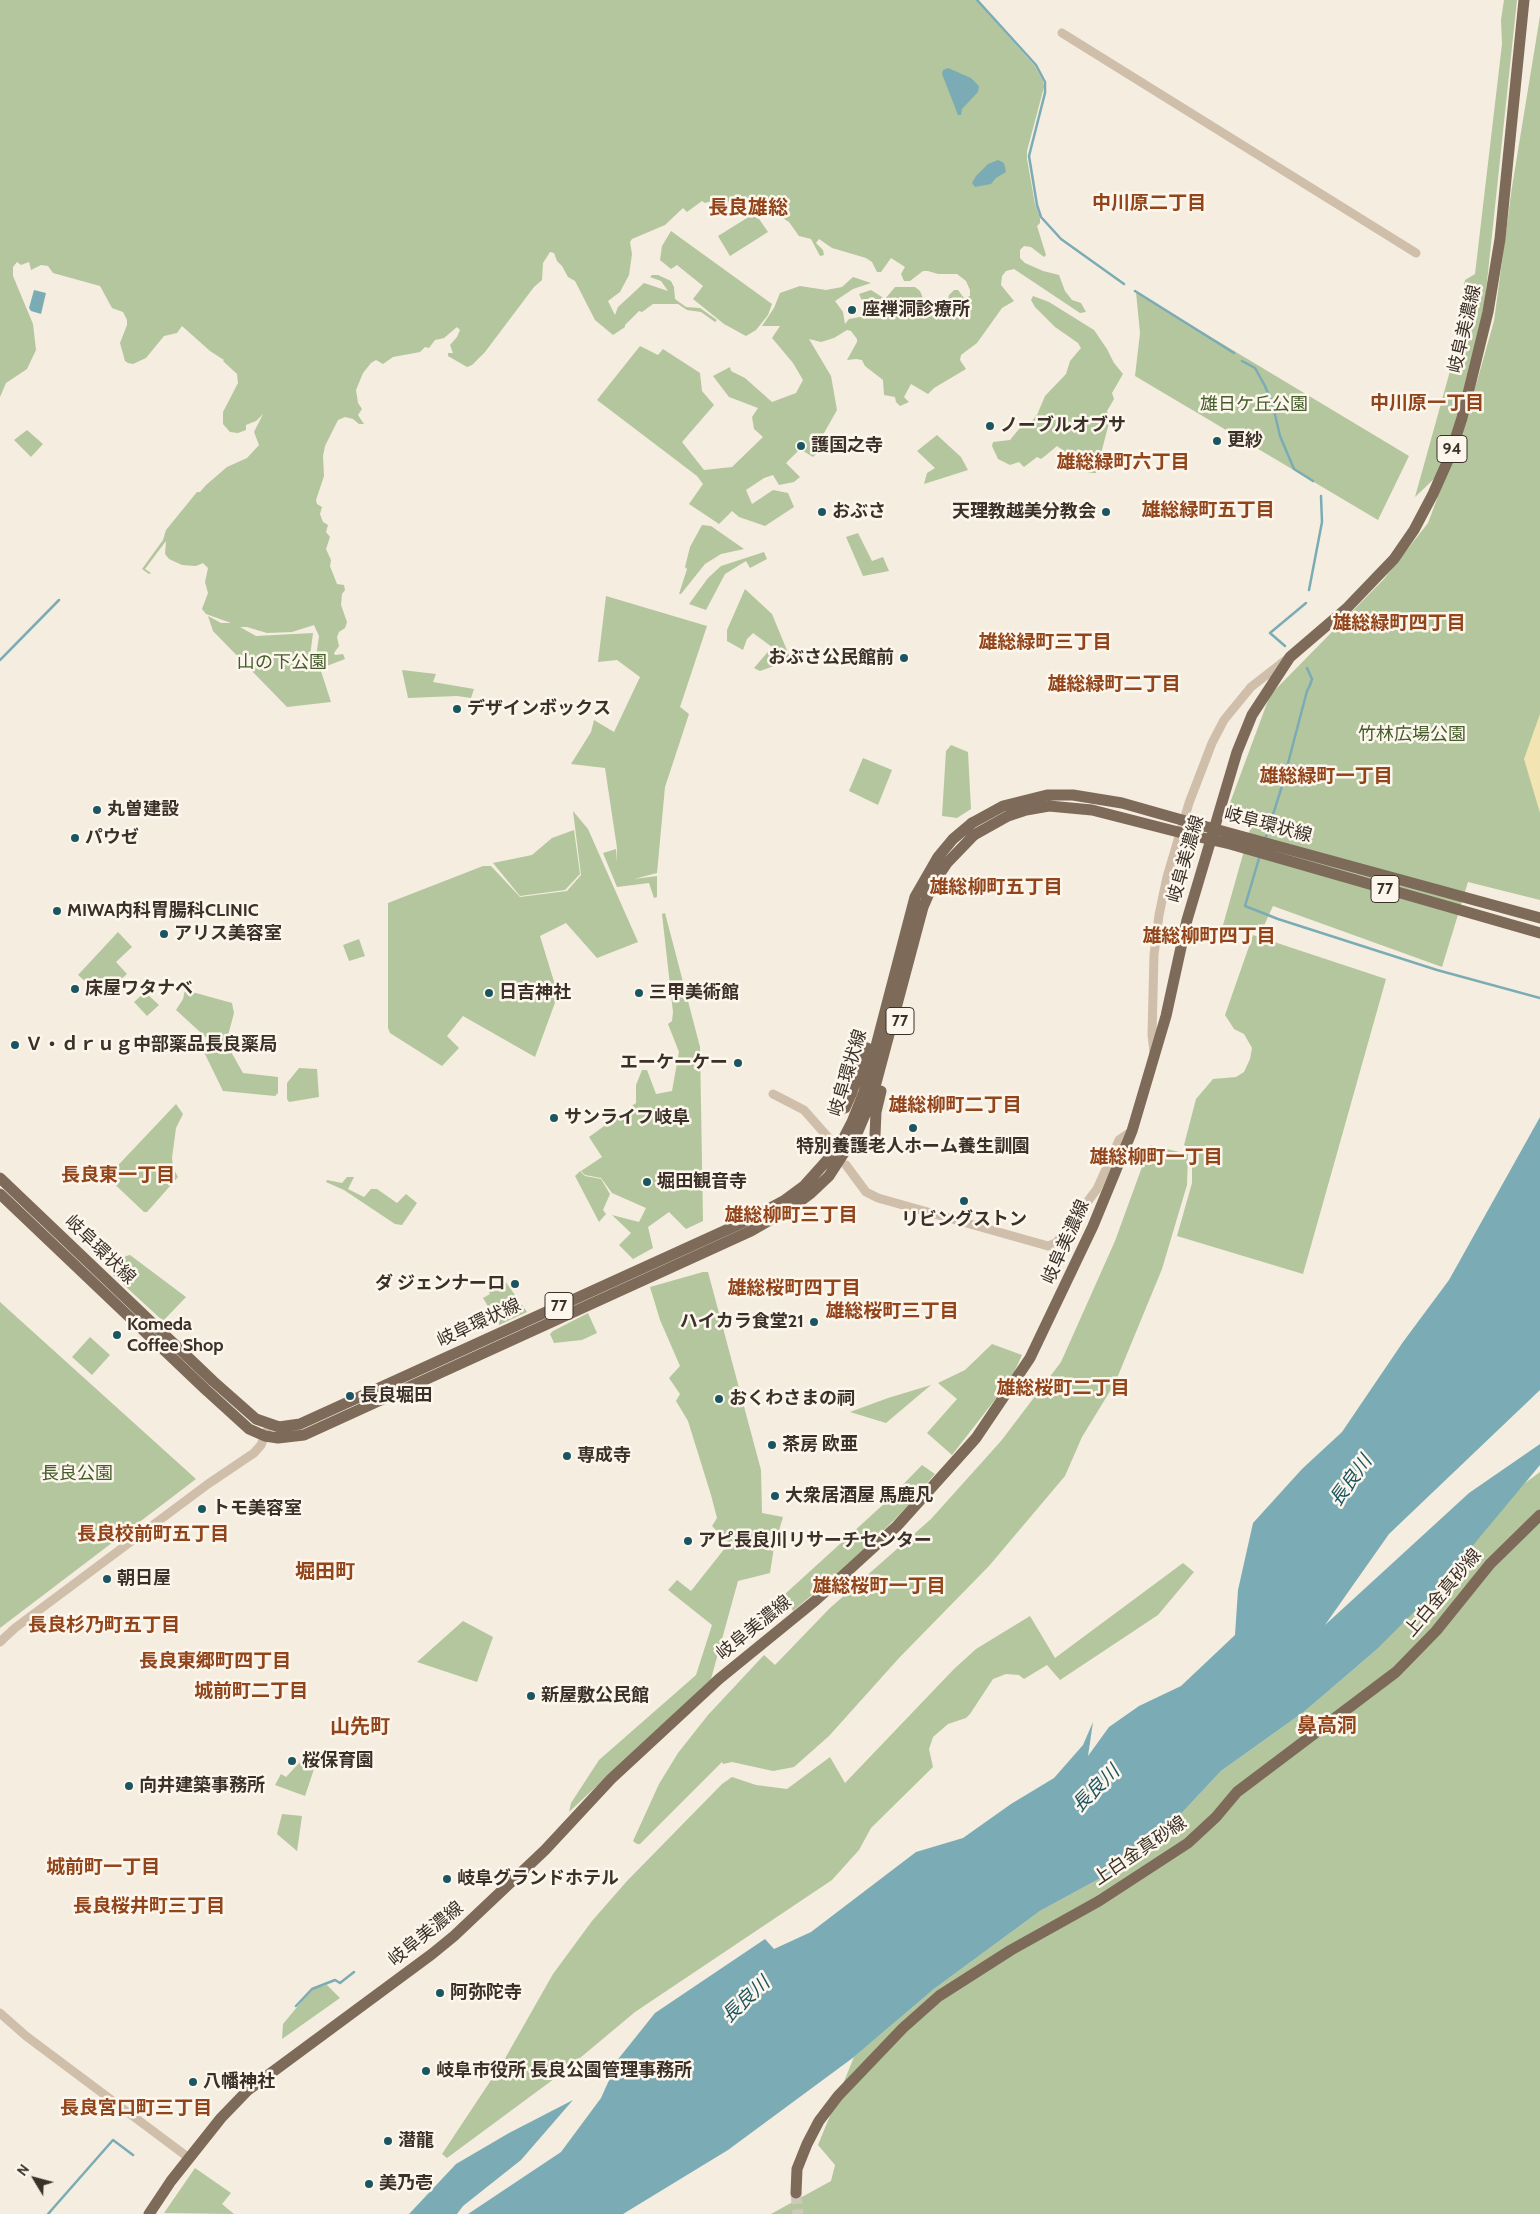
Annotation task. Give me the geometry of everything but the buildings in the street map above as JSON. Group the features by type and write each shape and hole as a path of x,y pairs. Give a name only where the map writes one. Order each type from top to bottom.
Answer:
{"main road":[{"name":"岐阜美濃線","path":"149,2214 189,2158 248,2090 454,1936 545,1850 611,1779 712,1686 816,1600 904,1519 976,1438 1030,1358 1094,1226 1132,1131 1166,1016 1186,920 1237,752 1252,715 1290,658 1346,609 1394,559 1414,530 1449,458 1462,418 1488,312 1500,239 1524,0"},
{"name":"岐阜環状線","path":"0,1194 205,1389 250,1429 267,1430 278,1426 300,1424 746,1221 785,1200 804,1186 839,1147 864,1092 916,897 938,857 953,839 972,823 1003,806 1047,795 1073,795 1122,803 1213,828 1232,839 1540,933"},
{"name":"岐阜環状線","path":"0,1178 267,1430 278,1438 304,1435 751,1231 791,1208 811,1193 829,1176 846,1153 872,1098 924,907 933,884 947,863 974,835 1008,816 1026,810 1049,806 1092,810 1210,840 1232,839 1540,918"},
{"name":"77","path":"845,1108 864,1058 902,918 916,897"},
{"name":"77","path":"875,1135 878,1102 911,978 924,907"},
{"name":"上白金真砂線","path":"796,2193 798,2169 807,2144 819,2121 838,2096 910,2022 939,1996 1011,1950 1099,1901 1188,1843 1216,1817 1237,1792 1396,1672 1436,1631 1490,1564 1540,1515"}],"street":[{"path":"1062,33 1416,253"},
{"path":"1154,1057 1152,1035 1154,955 1158,915 1167,877 1190,803 1212,743 1224,720 1251,687 1276,666 1290,658"},
{"path":"773,1094 804,1110 834,1144"},
{"path":"846,1165 866,1192 878,1198 1048,1246 1056,1243 1082,1209 1097,1188 1119,1140 1132,1131"},
{"path":"0,1642 15,1628 208,1484 254,1453 267,1430"},
{"path":"0,2013 26,2036 189,2158"}],"green space":[{"name":"山の下公園","path":"0,0 976,0 1035,66 1043,81 1044,87 1027,151 1027,159 1035,204 1040,218 1040,223 1037,226 1046,255 1044,257 1031,247 1024,246 1020,250 1020,258 1025,263 1043,271 1059,275 1065,291 1072,300 1081,303 1086,312 1080,313 1014,269 1006,271 1002,276 1001,285 1014,301 1002,308 977,343 961,355 960,360 966,369 934,388 928,394 911,384 904,397 909,402 900,406 896,402 895,397 884,395 883,380 865,366 862,360 847,360 857,342 851,331 847,330 834,338 821,342 809,339 831,376 837,410 824,433 820,450 813,457 800,449 786,463 800,477 794,482 779,485 773,475 764,478 746,490 752,504 773,490 788,493 794,507 765,526 739,517 732,511 719,524 689,504 703,484 697,476 597,400 640,346 658,355 663,349 700,373 702,391 714,405 682,442 704,470 732,467 763,437 754,429 752,417 758,408 729,397 713,376 730,367 731,371 745,378 772,402 796,393 803,380 793,363 772,338 780,326 762,326 774,308 780,293 800,286 826,290 842,287 853,277 871,283 853,289 835,301 843,312 845,324 849,319 865,316 867,311 859,294 871,290 885,299 895,287 915,287 920,291 927,308 932,309 947,306 949,295 954,290 958,290 964,298 970,296 970,290 966,281 957,274 938,274 923,271 910,281 904,281 901,274 905,267 891,258 881,272 877,272 872,262 866,258 832,248 819,239 816,243 823,250 824,255 820,256 811,239 799,236 789,222 778,215 767,214 759,206 740,202 731,203 722,198 705,203 702,201 687,212 683,208 665,225 632,239 630,242 632,254 629,275 620,292 608,301 615,315 618,307 644,283 668,291 661,281 650,277 658,275 671,281 674,287 675,299 686,307 700,308 717,320 715,322 701,312 687,310 678,304 653,304 642,312 639,311 625,327 613,335 595,320 575,281 568,277 554,253 550,252 543,263 542,280 534,287 485,352 472,365 467,367 448,356 448,353 453,353 450,345 460,330 457,327 444,338 435,340 429,348 425,347 420,352 393,357 383,364 376,360 363,373 356,390 358,403 362,409 358,415 364,424 359,424 353,419 345,417 338,420 325,446 323,456 324,476 316,500 317,504 322,507 320,514 323,522 328,525 326,532 330,537 326,549 331,560 330,566 337,584 344,585 345,590 342,594 341,605 347,622 345,628 339,632 337,637 339,646 334,653 335,655 343,654 345,659 324,667 319,664 316,657 319,636 314,625 292,632 267,633 247,627 240,627 256,636 313,633 309,664 320,668 331,702 287,707 213,631 208,616 221,623 231,623 206,614 202,609 208,593 205,582 208,568 203,563 196,566 182,565 169,559 165,554 166,541 145,569 151,573 149,574 142,569 163,540 166,530 197,492 200,492 227,467 247,458 259,445 254,432 263,414 256,421 246,425 246,430 238,433 230,432 223,424 223,412 238,383 237,374 224,360 210,351 182,326 177,333 164,336 146,358 133,364 128,363 125,361 120,343 127,320 123,312 112,308 100,286 53,273 48,266 41,265 31,270 29,262 21,265 17,262 13,267 13,276 33,324 36,350 27,369 6,383 0,397"},
{"path":"1504,0 1517,0 1484,310 1458,416 1436,477 1415,497 1455,353 1458,338 1456,328 1465,280 1475,274 1502,44 1501,20"},
{"name":"竹林広場公園","path":"1540,16 1540,900 1468,882 1442,967 1273,906 1261,932 1223,925 1251,826 1224,819 1270,695 1384,579 1428,523 1465,424 1494,321 1512,187"},
{"path":"755,213 768,232 730,256 718,236"},
{"path":"671,231 772,304 768,315 756,330 746,336 724,324 693,299 703,286 677,265 671,269 660,260 662,246"},
{"name":"雄日ケ丘公園","path":"1136,292 1409,456 1378,520 1135,376 1140,333"},
{"path":"1033,296 1049,302 1094,330 1123,374 1112,393 1114,399 1107,411 1110,419 1096,473 1088,473 1080,464 1072,465 1068,454 1057,446 1041,459 1037,457 1024,467 1019,462 1010,465 998,459 992,446 993,442 1010,440 1019,429 1031,422 1037,415 1045,396 1066,374 1070,361 1081,348 1078,343 1055,327 1035,307 1031,300"},
{"path":"27,430 43,444 31,457 14,440"},
{"path":"937,435 961,457 968,470 924,484 927,473 935,468 917,451"},
{"path":"702,525 711,526 744,549 721,554 705,564 681,594 679,594 687,569 685,567 690,547"},
{"path":"858,533 872,561 883,557 889,571 863,576 846,537"},
{"path":"764,552 767,559 750,568 746,561 725,574 706,610 689,604 708,578 721,566"},
{"path":"745,589 772,614 791,660 760,671 754,668 772,647 753,633 747,639 743,650 727,641 727,630"},
{"path":"606,596 707,626 680,707 689,714 665,787 657,873 634,879 657,876 657,897 654,898 649,883 617,887 603,853 616,849 617,862 617,848 605,768 571,764 591,732 594,720 614,732 640,677 617,660 598,662"},
{"path":"402,670 436,674 433,682 474,689 471,698 457,696 408,698"},
{"path":"951,745 968,752 971,809 957,818 942,816 946,751"},
{"path":"863,758 892,770 878,805 849,791"},
{"path":"573,811 588,829 638,942 597,958 566,923 540,936 556,988 556,1000 535,1057 463,1016 447,1036 459,1048 442,1066 390,1033 388,1028 388,903 483,866 491,866 520,897 567,891 581,875"},
{"path":"574,830 580,874 565,890 520,896 493,863 532,855 552,838"},
{"path":"665,913 700,1047 703,1221 686,1229 669,1212 648,1227 653,1248 633,1259 619,1245 631,1233 612,1215 639,1222 646,1208 612,1193 601,1178 585,1175 581,1171 602,1157 589,1137 636,1103 636,1085 642,1070 647,1070 656,1094 672,1091 679,1052 668,1024 672,1021 673,1012 662,914"},
{"path":"118,932 132,947 116,962 127,974 102,996 78,975"},
{"path":"1253,935 1386,979 1303,1274 1177,1236 1192,1183 1192,1151 1184,1145 1196,1099 1213,1079 1236,1077 1244,1072 1250,1059 1252,1048 1244,1034 1234,1029 1225,1015"},
{"path":"359,939 365,956 349,961 343,945"},
{"path":"185,990 232,1003 234,1013 226,1043 243,1073 278,1077 278,1093 275,1096 223,1091 203,1050 211,1042 176,1010 183,999"},
{"path":"145,992 159,1005 147,1016 134,1002"},
{"path":"299,1068 317,1069 319,1097 289,1102 287,1099 287,1083"},
{"path":"176,1104 183,1114 176,1128 172,1158 173,1168 178,1177 147,1212 144,1212 107,1177"},
{"path":"1150,1145 1188,1154 1187,1185 1162,1269 1115,1383 1082,1437 1065,1476 989,1566 899,1658 829,1736 794,1767 773,1771 732,1762 723,1764 722,1762 640,1844 637,1844 633,1841 659,1784 678,1753 708,1715 764,1655 775,1665 830,1608 931,1519 1001,1441 1061,1362 1115,1241"},
{"path":"580,1171 585,1176 601,1179 610,1194 603,1210 606,1214 599,1222 575,1176"},
{"path":"347,1177 354,1177 348,1189 364,1197 371,1189 377,1189 397,1203 406,1194 417,1203 402,1225 395,1224 344,1190 326,1182 327,1180 342,1183"},
{"path":"130,1255 186,1297 163,1321 112,1274 112,1270 126,1256"},
{"path":"708,1272 761,1470 762,1513 783,1517 774,1547 770,1573 738,1581 711,1679 569,1812 571,1803 599,1760 696,1675 712,1625 668,1590 677,1580 691,1591 729,1543 712,1526 717,1518 711,1495 688,1421 676,1401 680,1394 669,1378 680,1366 660,1320 650,1287"},
{"path":"505,1281 527,1312 499,1325 483,1298 490,1294 487,1288"},
{"name":"長良公園","path":"0,1302 196,1479 0,1628"},
{"path":"588,1313 597,1333 582,1340 554,1343 550,1334 553,1331"},
{"path":"90,1337 110,1355 92,1375 72,1357"},
{"path":"992,1344 1022,1355 1011,1379 952,1455 927,1433 957,1399 938,1383 965,1370"},
{"path":"931,1385 886,1423 850,1412 888,1398"},
{"path":"922,1465 935,1474 901,1513 856,1558 793,1611 785,1594 886,1502"},
{"path":"1540,1472 1540,2214 771,2214 831,2181 835,2165 818,2145 854,2057 934,1989 1040,1911 1119,1868 1164,1832 1221,1771 1305,1711 1375,1651 1525,1483"},
{"path":"1183,1563 1194,1572 1158,1615 1060,1680 1047,1665 1024,1679 1019,1675 1006,1674 993,1679 966,1718 948,1724 933,1737 929,1749 933,1767 871,1828 859,1850 832,1880 635,2012 562,2073 447,2158 442,2154 503,2062 553,1974 592,1921 627,1881 722,1784 732,1777 756,1785 787,1789 830,1757 845,1783 954,1669 976,1649 1030,1616 1055,1658"},
{"path":"463,1621 493,1637 477,1682 417,1662"},
{"path":"301,1761 314,1769 305,1796 275,1785 281,1774 286,1777"},
{"path":"282,1814 302,1816 297,1851 277,1834"},
{"path":"327,1985 340,1998 282,2039 283,2024 312,1989"},
{"path":"195,2168 231,2193 222,2204 234,2214 164,2213"}],"sand":[{"path":"1540,714 1540,813 1524,759"}],"water":[{"path":"948,68 971,78 979,86 978,92 962,109 961,115 958,115 942,74 943,70"},
{"path":"998,160 1004,163 1006,172 996,178 991,184 975,187 972,183 976,176 988,164"},
{"path":"34,290 46,293 41,314 31,311 29,308"},
{"name":"長良川","path":"1540,1117 1540,1390 1389,1534 1325,1625 1469,1493 1540,1444 1540,1465 1434,1592 1375,1651 1305,1711 1221,1771 1164,1832 1119,1868 1040,1911 934,1989 854,2057 728,2150 623,2214 468,2214 561,2152 601,2098 619,2058 655,2013 765,1939 774,1949 811,1932 916,1852 963,1838 1011,1804 1054,1778 1083,1745 1093,1722 1088,1756 1109,1727 1139,1706 1181,1686 1235,1635 1238,1590 1253,1523 1302,1469 1342,1432 1403,1342 1449,1280"},
{"path":"573,2100 521,2160 463,2206 457,2214 409,2214 456,2164 509,2133"}],"waterway":[{"path":"977,0 1036,65 1045,82 1045,93 1029,156 1037,205 1041,217 1061,239 1124,284"},
{"path":"1135,291 1234,353"},
{"path":"1242,361 1255,368 1265,386 1273,406 1280,436 1294,469 1313,481"},
{"path":"1309,590 1322,522 1321,496"},
{"path":"0,660 59,600"},
{"path":"1285,646 1270,633 1306,603"},
{"path":"1265,840 1312,679 1307,668"},
{"path":"1260,855 1245,906 1278,919 1437,970 1540,998"},
{"path":"296,2006 312,1989 335,1980 340,1983 354,1972"},
{"path":"48,2214 113,2140 133,2155"}],"tunnel":[{"path":"796,2193 798,2214"}],"place":[{"name":"座禅洞診療所","path":"852,310"},
{"name":"ノーブルオブサ","path":"990,426"},
{"name":"更紗","path":"1217,441"},
{"name":"護国之寺","path":"801,446"},
{"name":"おぶさ","path":"822,512"},
{"name":"天理教越美分教会","path":"1106,512"},
{"name":"おぶさ公民館前","path":"904,658"},
{"name":"デザインボックス","path":"457,709"},
{"name":"丸曽建設","path":"97,810"},
{"name":"パウゼ","path":"75,838"},
{"name":"MIWA内科胃腸科CLINIC","path":"57,911"},
{"name":"アリス美容室","path":"164,934"},
{"name":"床屋ワタナベ","path":"75,989"},
{"name":"日吉神社","path":"489,993"},
{"name":"三甲美術館","path":"639,993"},
{"name":"Ｖ・ｄｒｕｇ中部薬品長良薬局","path":"15,1045"},
{"name":"エーケーケー","path":"738,1063"},
{"name":"サンライフ岐阜","path":"554,1118"},
{"name":"特別養護老人ホーム養生訓園","path":"913,1128"},
{"name":"堀田観音寺","path":"647,1182"},
{"name":"リビングストン","path":"964,1201"},
{"name":"ダ ジェンナーロ","path":"515,1284"},
{"name":"ハイカラ食堂21","path":"814,1322"},
{"name":"Komeda Coffee Shop","path":"117,1335"},
{"name":"長良堀田","path":"350,1396"},
{"name":"おくわさまの祠","path":"719,1399"},
{"name":"茶房 欧亜","path":"772,1445"},
{"name":"専成寺","path":"567,1456"},
{"name":"大衆居酒屋 馬鹿凡","path":"775,1496"},
{"name":"トモ美容室","path":"202,1509"},
{"name":"アピ長良川リサーチセンター","path":"688,1541"},
{"name":"朝日屋","path":"107,1579"},
{"name":"新屋敷公民館","path":"531,1696"},
{"name":"桜保育園","path":"292,1761"},
{"name":"向井建築事務所","path":"129,1786"},
{"name":"岐阜グランドホテル","path":"447,1879"},
{"name":"阿弥陀寺","path":"440,1993"},
{"name":"岐阜市役所 長良公園管理事務所","path":"426,2071"},
{"name":"八幡神社","path":"193,2082"},
{"name":"潜龍","path":"388,2141"},
{"name":"美乃壱","path":"369,2184"}],"district":[{"name":"中川原二丁目","path":"1149,203"},
{"name":"長良雄総","path":"748,208"},
{"name":"中川原一丁目","path":"1427,403"},
{"name":"雄総緑町六丁目","path":"1123,462"},
{"name":"雄総緑町五丁目","path":"1208,510"},
{"name":"雄総緑町四丁目","path":"1399,623"},
{"name":"雄総緑町三丁目","path":"1045,642"},
{"name":"雄総緑町二丁目","path":"1114,684"},
{"name":"雄総緑町一丁目","path":"1326,776"},
{"name":"雄総柳町五丁目","path":"996,887"},
{"name":"雄総柳町四丁目","path":"1209,936"},
{"name":"雄総柳町二丁目","path":"955,1105"},
{"name":"雄総柳町一丁目","path":"1156,1157"},
{"name":"長良東一丁目","path":"118,1175"},
{"name":"雄総柳町三丁目","path":"791,1215"},
{"name":"雄総桜町四丁目","path":"794,1288"},
{"name":"雄総桜町三丁目","path":"892,1311"},
{"name":"雄総桜町二丁目","path":"1063,1388"},
{"name":"長良校前町五丁目","path":"153,1534"},
{"name":"堀田町","path":"325,1572"},
{"name":"雄総桜町一丁目","path":"879,1586"},
{"name":"長良杉乃町五丁目","path":"104,1625"},
{"name":"長良東郷町四丁目","path":"215,1661"},
{"name":"城前町二丁目","path":"251,1691"},
{"name":"鼻高洞","path":"1327,1726"},
{"name":"山先町","path":"360,1727"},
{"name":"城前町一丁目","path":"103,1867"},
{"name":"長良桜井町三丁目","path":"149,1906"},
{"name":"長良宮口町三丁目","path":"136,2108"}]}
